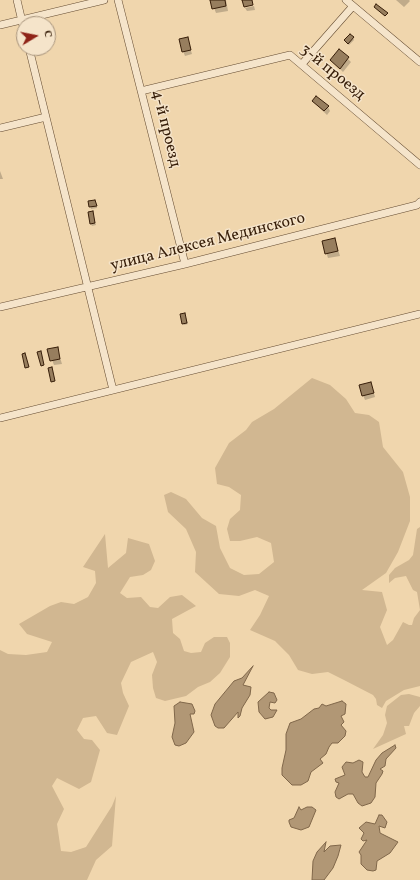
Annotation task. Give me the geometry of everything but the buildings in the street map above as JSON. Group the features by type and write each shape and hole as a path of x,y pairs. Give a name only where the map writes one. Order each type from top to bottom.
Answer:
{"street":[{"path":"17,0 20,16"},
{"path":"34,16 104,0"},
{"name":"4-й проезд","path":"118,0 185,264"},
{"path":"346,0 420,62"},
{"path":"302,64 352,6"},
{"path":"0,24 16,20"},
{"name":"3-й проезд","path":"141,91 290,55 420,165"},
{"path":"31,56 113,390"},
{"path":"0,128 46,117"},
{"name":"улица Алексея Мединского","path":"0,307 185,264 419,205"},
{"path":"0,418 420,314"}],"shaded area":[{"path":"312,378 330,385 346,399 355,413 369,415 379,422 383,447 403,472 410,497 410,521 398,552 386,573 362,590 382,592 387,610 380,627 387,645 393,640 403,622 412,625 414,618 420,610 420,686 404,690 386,701 382,708 377,705 376,699 373,695 328,672 312,674 298,670 289,655 275,641 250,630 260,615 269,596 255,590 239,596 219,594 195,572 196,552 186,529 168,512 164,495 171,492 186,499 202,518 216,526 220,548 230,568 244,575 259,574 274,562 271,543 257,537 240,541 230,541 227,529 230,519 240,510 241,495 229,487 217,484 215,468 229,443 246,430 252,422 274,409"},
{"path":"420,527 420,610 417,592 413,590 406,576 395,578 389,583 389,575 395,568 409,560 413,555 417,529"},
{"path":"105,534 108,568 126,553 128,538 149,544 155,561 151,570 143,575 130,577 120,593 127,598 141,597 150,607 158,608 170,597 182,595 196,606 172,619 173,633 180,639 184,651 191,653 201,652 205,643 214,637 227,637 230,643 230,657 220,673 210,682 198,687 186,696 165,701 156,698 153,688 152,675 157,662 153,652 131,662 121,683 123,693 129,706 117,735 107,733 96,716 83,718 77,730 84,739 92,740 100,750 91,782 79,789 57,778 52,786 64,809 57,824 61,851 71,852 86,847 112,806 116,796 112,846 96,860 87,880 0,880 0,650 8,654 26,655 47,652 52,642 27,634 19,624 50,606 61,602 74,604 88,597 96,583 95,571 83,567"},
{"path":"253,666 243,685 251,687 250,695 242,708 240,716 238,718 238,712 224,728 218,728 215,726 211,715 215,704 234,681 242,678"},
{"path":"269,692 274,693 277,700 275,703 270,702 269,708 271,710 277,710 273,717 265,719 259,712 258,702"},
{"path":"409,694 420,697 420,706 414,713 409,726 404,726 406,734 373,749 383,735 387,723 385,715 387,706 401,695"},
{"path":"342,701 346,704 345,714 341,716 344,722 341,725 346,731 345,736 338,743 332,743 326,754 320,759 323,763 311,772 308,781 301,785 292,785 282,775 286,750 286,734 290,723 301,719 314,709 319,708 322,704 326,706"},
{"path":"180,702 192,704 195,711 194,714 190,714 194,732 186,743 179,746 175,745 172,737 175,723 174,706"},
{"path":"395,745 396,748 386,759 385,766 380,769 383,771 376,783 375,797 371,803 362,806 358,803 353,794 348,794 339,799 336,797 335,792 339,783 336,782 335,779 345,775 342,767 346,762 353,763 359,760 363,762 362,772 365,777 368,777 376,760 382,753"},
{"path":"299,807 301,810 307,807 312,807 316,810 309,827 301,830 291,827 289,822 289,820 294,818"},
{"path":"379,815 382,815 387,822 385,828 379,826 380,833 398,842 390,853 377,861 376,870 373,871 367,870 361,864 361,855 359,852 367,840 363,841 361,839 364,833 359,828 366,822 375,824"},
{"path":"326,842 324,852 330,846 341,845 338,856 333,868 324,880 312,880 313,861 317,852"}]}
